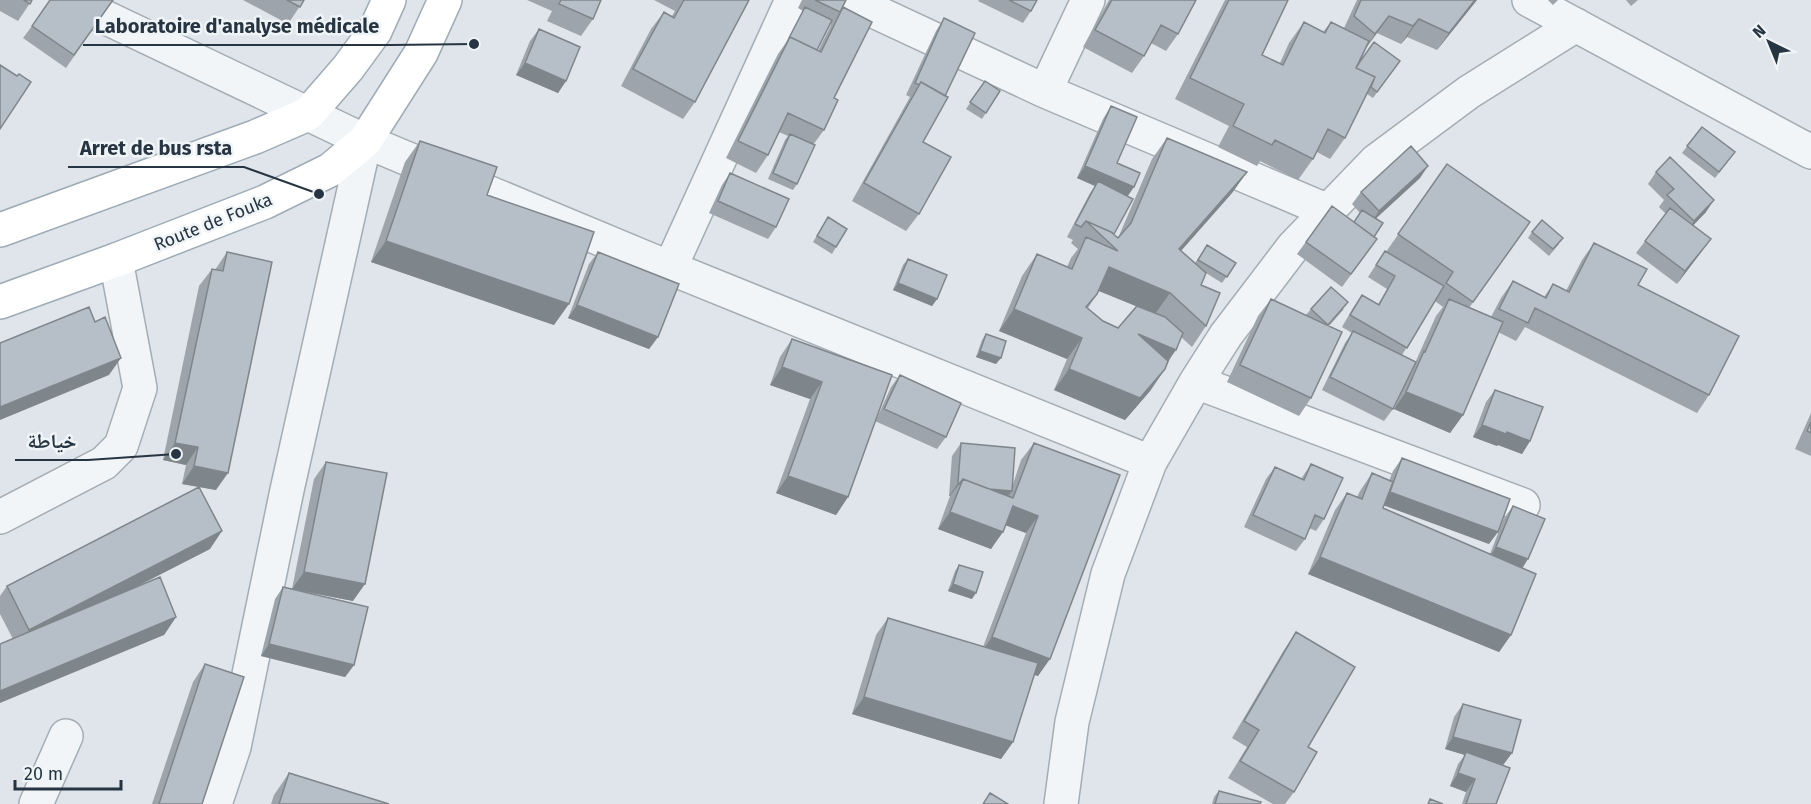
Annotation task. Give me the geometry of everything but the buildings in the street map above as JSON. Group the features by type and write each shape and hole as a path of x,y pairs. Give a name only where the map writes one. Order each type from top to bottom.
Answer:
{"main road":[{"path":"0,230 255,137 308,114 348,68 375,31 389,0"},
{"name":"Route de Fouka","path":"0,302 265,202 330,170 365,141 421,52 445,0"}],"street":[{"path":"69,0 365,141 670,268 1150,462"},
{"path":"670,268 792,0"},
{"path":"849,0 1045,92 1328,211"},
{"path":"1045,92 1088,0"},
{"path":"1530,0 1811,152"},
{"path":"1061,804 1072,722 1108,574 1150,462 1226,335 1293,247 1376,161 1469,92 1576,25"},
{"path":"215,804 234,747 287,490 365,141"},
{"path":"0,517 104,463 121,446 140,388 116,260"},
{"path":"1196,382 1523,505"},
{"path":"36,804 66,736"}],"place":[{"name":"Laboratoire d'analyse médicale","path":"474,44"},
{"name":"Arret de bus rsta","path":"319,194"},
{"name":"خياطة","path":"176,454"}]}
